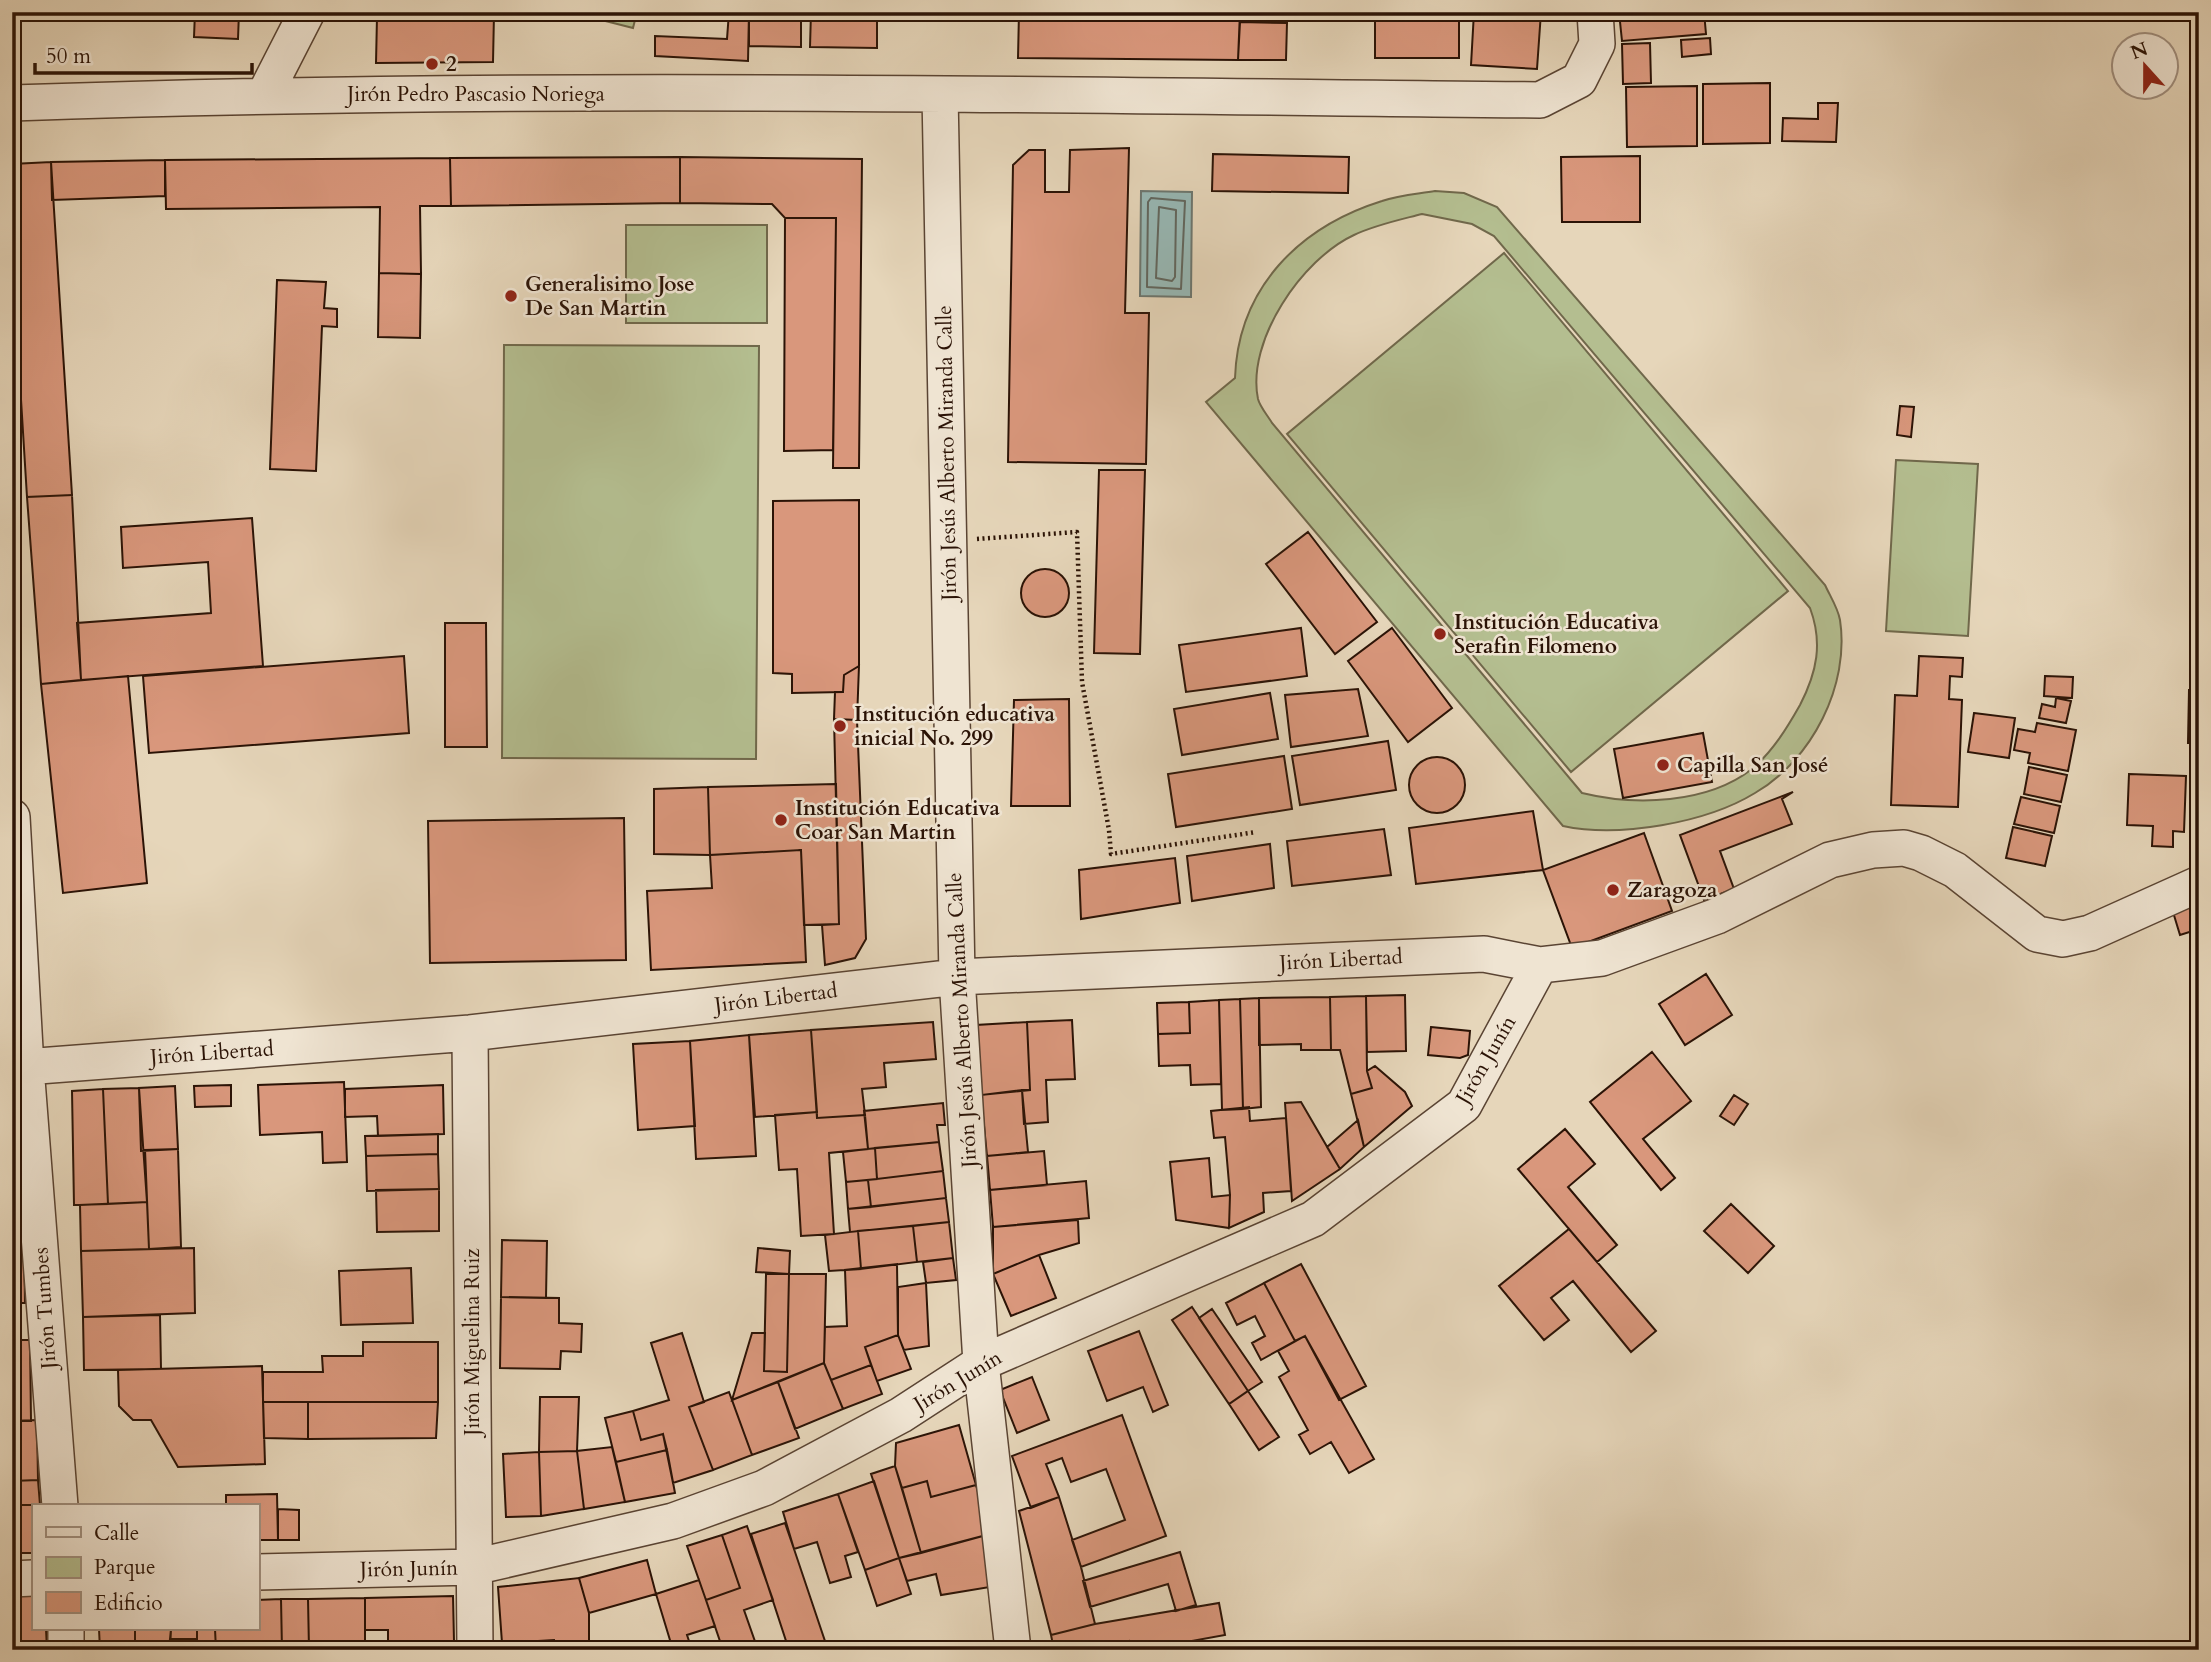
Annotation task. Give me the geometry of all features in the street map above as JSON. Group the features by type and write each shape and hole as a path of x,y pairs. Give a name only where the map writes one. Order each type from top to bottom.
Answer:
{"street":[{"path":"265,94 307,12"},
{"name":"Jirón Pedro Pascasio Noriega","path":"12,103 265,94 940,94 1540,100 1579,80 1597,44 1595,12"},
{"name":"Jirón Jesús Alberto Miranda Calle","path":"940,94 957,977 981,1363 1013,1650"},
{"name":"Jirón Tumbes","path":"12,817 19,1067 60,1504"},
{"name":"Jirón Libertad","path":"19,1067 470,1033 957,977 1484,954 1540,965 1602,958 1717,916 1830,860 1872,850 1904,848 1921,853 1955,870 2036,934 2063,939 2090,933 2199,884"},
{"name":"Jirón Junín","path":"259,1573 474,1567 673,1521 764,1488 901,1415 981,1363 1313,1219 1464,1105 1540,965"},
{"name":"Jirón Miguelina Ruiz","path":"470,1033 475,1650"},
{"path":"12,1579 32,1578"},
{"path":"66,1630 66,1650"}],"path":[{"path":"949,542 1077,531 1082,682 1110,830 1111,854 1256,832"}],"green space":[{"path":"570,12 637,12 633,28"},
{"path":"1435,191 1464,193 1497,207 1825,585 1834,602 1840,620 1842,645 1833,695 1823,719 1794,761 1775,779 1735,804 1687,820 1635,829 1563,826 1206,402 1235,378 1239,346 1248,316 1261,289 1278,266 1300,245 1324,227 1352,212 1388,199","holes":["1422,214 1472,224 1494,236 1810,608 1817,645 1814,669 1806,693 1773,747 1752,769 1734,781 1714,789 1670,799 1625,800 1582,793 1272,423 1260,405 1257,376 1269,328 1282,304 1315,263 1354,235"]},
{"path":"626,225 767,225 767,323 626,323"},
{"path":"1504,253 1788,591 1571,772 1287,434"},
{"path":"504,345 759,346 756,759 502,758"},
{"path":"1896,460 1978,464 1968,636 1886,631"}],"water":[{"path":"1141,191 1192,192 1191,297 1140,296"}],"building":[{"path":"195,12 239,12 238,39 194,37"},
{"path":"348,12 377,12 377,17 348,17"},
{"path":"729,12 749,12 748,61 655,56 655,36 727,39"},
{"path":"749,12 801,12 801,47 749,46"},
{"path":"811,12 877,12 877,48 810,47"},
{"path":"1019,12 1240,12 1238,60 1018,58"},
{"path":"1474,12 1541,12 1537,69 1471,65"},
{"path":"1619,12 1704,12 1706,34 1622,41"},
{"path":"494,14 493,62 376,63 377,17"},
{"path":"1375,15 1459,16 1459,58 1375,58"},
{"path":"1240,22 1287,23 1286,60 1238,60"},
{"path":"1710,38 1711,54 1682,57 1681,40"},
{"path":"1650,43 1651,83 1623,84 1622,44"},
{"path":"1770,83 1770,143 1703,144 1703,84"},
{"path":"1697,86 1697,146 1627,147 1626,87"},
{"path":"1818,103 1838,103 1836,142 1782,141 1783,118 1818,119"},
{"path":"1129,148 1125,313 1149,313 1146,464 1008,462 1013,165 1029,150 1045,150 1045,192 1069,192 1070,150"},
{"path":"1213,154 1349,157 1348,193 1212,191"},
{"path":"1640,156 1640,222 1562,222 1561,157"},
{"path":"680,157 680,203 451,206 450,158"},
{"path":"680,157 862,159 859,468 833,468 836,218 785,218 772,204 680,203"},
{"path":"450,158 451,206 420,206 421,274 379,273 380,207 166,209 165,160"},
{"path":"165,160 165,196 52,200 51,162"},
{"path":"51,162 72,495 27,497 12,253 12,164"},
{"path":"785,218 836,218 833,450 784,451"},
{"path":"379,273 421,274 420,338 378,337"},
{"path":"277,280 326,282 324,308 337,309 337,327 322,326 316,471 270,469"},
{"path":"1900,406 1914,407 1911,437 1897,435"},
{"path":"1099,470 1145,470 1140,654 1094,653"},
{"path":"72,495 81,680 41,684 27,497"},
{"path":"859,500 859,666 844,675 843,692 792,693 792,674 773,673 773,501"},
{"path":"252,518 263,666 81,680 77,623 211,613 208,562 123,568 121,527"},
{"path":"1308,532 1377,622 1335,654 1266,564"},
{"path":"1045,569 1062,576 1069,593 1062,610 1045,617 1028,610 1021,593 1028,576"},
{"path":"445,623 486,623 487,747 445,747"},
{"path":"1301,628 1307,676 1186,692 1179,645"},
{"path":"1392,628 1452,708 1408,742 1348,661"},
{"path":"404,656 409,733 149,753 143,676"},
{"path":"1919,656 1963,658 1962,677 1950,676 1949,699 1962,700 1958,807 1891,805 1895,695 1917,696"},
{"path":"859,666 857,720 834,719 835,692 843,692 844,675"},
{"path":"128,676 147,883 63,893 41,684"},
{"path":"2045,676 2073,677 2072,698 2044,696"},
{"path":"1358,689 1368,736 1291,747 1285,695"},
{"path":"2189,690 2199,690 2199,743 2188,743"},
{"path":"1270,693 1278,739 1182,755 1174,709"},
{"path":"2056,698 2071,701 2066,723 2039,718 2042,704 2055,707"},
{"path":"1069,699 1070,806 1011,806 1014,700"},
{"path":"1974,713 2015,718 2009,758 1968,752"},
{"path":"834,719 857,720 866,939 855,958 825,965 822,925 839,924"},
{"path":"2037,723 2076,730 2068,771 2028,763 2030,753 2014,750 2018,729 2035,732"},
{"name":"Capilla San José","path":"1703,733 1712,782 1623,798 1614,749"},
{"path":"1388,741 1396,790 1300,805 1292,756"},
{"path":"1284,756 1292,809 1176,827 1168,774"},
{"path":"1437,757 1448,759 1457,765 1463,774 1463,796 1457,805 1448,811 1437,813 1426,811 1417,805 1411,796 1409,785 1411,774 1417,765 1426,759"},
{"path":"2029,767 2067,775 2061,802 2024,794"},
{"path":"2129,774 2186,776 2184,832 2173,831 2173,847 2152,846 2153,826 2127,825"},
{"path":"2195,777 2199,777 2199,832 2193,832"},
{"path":"836,784 839,924 804,925 801,850 710,855 708,787"},
{"path":"708,787 710,855 654,854 654,789"},
{"path":"1793,792 1782,799 1792,824 1720,851 1734,889 1704,900 1680,835"},
{"path":"2021,797 2060,806 2054,833 2014,824"},
{"path":"1533,811 1543,870 1416,884 1409,828"},
{"path":"624,818 626,960 430,963 428,821"},
{"path":"2013,827 2052,836 2045,866 2006,858"},
{"path":"1384,829 1391,875 1292,886 1287,841"},
{"path":"1644,833 1672,911 1572,948 1543,870"},
{"path":"1270,844 1274,888 1192,901 1187,856"},
{"path":"801,850 806,962 651,970 647,891 712,888 710,855"},
{"path":"1175,858 1180,903 1081,919 1079,870"},
{"path":"2199,903 2199,929 2180,935 2173,912"},
{"path":"1706,974 1732,1015 1685,1045 1659,1004"},
{"path":"1405,995 1406,1051 1367,1052 1366,996"},
{"path":"1366,996 1367,1071 1372,1088 1351,1094 1340,1050 1331,1050 1330,997"},
{"path":"1330,997 1331,1050 1301,1050 1301,1044 1259,1045 1259,998"},
{"path":"1259,998 1261,1107 1243,1109 1240,999"},
{"path":"1240,999 1243,1109 1222,1110 1219,1000"},
{"path":"1219,1000 1221,1084 1191,1085 1190,1065 1159,1066 1158,1034 1190,1033 1189,1002"},
{"path":"1189,1002 1190,1033 1158,1034 1157,1003"},
{"path":"1072,1020 1075,1079 1046,1080 1048,1122 1024,1124 1022,1090 1030,1090 1027,1022"},
{"path":"933,1022 936,1059 884,1063 886,1087 862,1089 865,1115 817,1118 811,1030"},
{"path":"1027,1022 1030,1090 981,1095 976,1025"},
{"path":"1431,1027 1470,1031 1468,1055 1460,1058 1428,1055"},
{"path":"811,1030 817,1112 755,1117 749,1035"},
{"path":"749,1035 756,1156 696,1159 690,1041"},
{"path":"690,1041 695,1126 638,1130 633,1044"},
{"path":"1652,1052 1691,1101 1643,1139 1675,1178 1661,1190 1590,1102"},
{"path":"1375,1066 1405,1092 1412,1106 1364,1147 1351,1094 1372,1088 1367,1071"},
{"path":"344,1082 347,1162 323,1163 322,1132 260,1135 258,1085"},
{"path":"231,1085 231,1106 195,1107 194,1086"},
{"path":"443,1085 444,1134 378,1136 377,1116 345,1117 345,1089"},
{"path":"175,1086 178,1149 141,1151 139,1088"},
{"path":"139,1088 147,1202 108,1204 103,1089"},
{"path":"103,1089 108,1204 74,1205 72,1091"},
{"path":"1022,1090 1028,1152 987,1156 981,1095"},
{"path":"1734,1095 1748,1104 1734,1125 1720,1116"},
{"path":"1301,1102 1340,1169 1292,1201 1285,1103"},
{"path":"943,1103 945,1125 937,1125 939,1142 868,1149 864,1111"},
{"path":"1249,1107 1250,1121 1286,1118 1291,1191 1263,1193 1264,1212 1229,1228 1230,1195 1225,1137 1214,1138 1211,1111"},
{"path":"12,1108 22,1169 12,1169"},
{"path":"817,1112 817,1118 865,1115 868,1149 829,1153 834,1234 801,1236 797,1169 779,1170 775,1115"},
{"path":"1358,1120 1364,1147 1340,1169 1327,1147"},
{"path":"1565,1129 1595,1164 1568,1187 1617,1245 1597,1262 1518,1169"},
{"path":"438,1134 438,1154 366,1156 365,1136"},
{"path":"939,1142 943,1171 877,1179 875,1148"},
{"path":"875,1148 877,1179 846,1182 843,1152"},
{"path":"178,1149 181,1247 149,1249 145,1150"},
{"path":"1044,1151 1047,1185 990,1190 987,1156"},
{"path":"438,1154 439,1189 367,1191 366,1156"},
{"path":"1209,1158 1212,1197 1230,1195 1229,1228 1176,1220 1170,1162"},
{"path":"12,1169 22,1169 24,1233 12,1233"},
{"path":"943,1171 946,1198 871,1207 868,1180"},
{"path":"868,1180 871,1207 848,1209 846,1182"},
{"path":"1086,1181 1089,1218 993,1227 990,1190"},
{"path":"439,1189 439,1231 377,1232 376,1190"},
{"path":"946,1198 949,1222 850,1232 848,1209"},
{"path":"147,1202 149,1249 81,1251 80,1205"},
{"path":"1731,1204 1774,1246 1748,1273 1704,1231"},
{"path":"1078,1220 1079,1243 1039,1255 993,1274 993,1227"},
{"path":"949,1222 953,1258 917,1262 913,1226"},
{"path":"913,1226 917,1262 861,1269 858,1231"},
{"path":"1569,1229 1656,1331 1631,1352 1573,1281 1551,1298 1569,1320 1544,1340 1499,1286"},
{"path":"858,1231 861,1269 829,1271 825,1235"},
{"path":"12,1233 24,1233 25,1303 12,1303"},
{"path":"502,1240 547,1241 546,1298 501,1297"},
{"path":"194,1248 195,1313 83,1317 81,1251"},
{"path":"758,1248 790,1251 789,1274 756,1272"},
{"path":"1039,1255 1056,1298 1011,1316 993,1274"},
{"path":"953,1258 956,1280 926,1283 923,1262"},
{"path":"897,1264 898,1335 865,1347 871,1365 831,1380 824,1363 825,1327 847,1326 845,1270"},
{"path":"1301,1264 1366,1386 1339,1400 1305,1336 1295,1341 1264,1283"},
{"path":"411,1268 413,1323 341,1325 339,1271"},
{"path":"766,1274 789,1274 787,1372 764,1371"},
{"path":"789,1274 826,1274 824,1363 732,1400 752,1333 765,1333 764,1371 787,1372"},
{"path":"926,1283 929,1346 904,1350 898,1335 898,1287"},
{"path":"1264,1283 1295,1341 1261,1360 1252,1343 1265,1336 1255,1316 1237,1325 1226,1303"},
{"path":"501,1297 559,1298 559,1323 582,1324 581,1352 561,1351 560,1369 500,1368"},
{"path":"1192,1307 1248,1391 1229,1404 1172,1320"},
{"path":"1212,1309 1262,1382 1248,1391 1199,1318"},
{"path":"160,1315 161,1369 84,1370 83,1317"},
{"path":"1139,1331 1168,1405 1153,1412 1143,1387 1107,1401 1088,1351"},
{"path":"682,1333 704,1402 689,1407 713,1470 673,1483 663,1434 641,1440 633,1411 669,1400 651,1343"},
{"path":"898,1335 911,1369 877,1381 865,1347"},
{"path":"1305,1336 1374,1459 1349,1473 1331,1442 1310,1454 1299,1435 1308,1430 1279,1377 1289,1371 1278,1351"},
{"path":"12,1340 30,1340 31,1421 12,1421"},
{"path":"363,1342 438,1342 438,1402 263,1402 263,1372 323,1372 322,1356 363,1356"},
{"path":"824,1363 843,1409 795,1429 778,1382"},
{"path":"871,1365 882,1394 843,1409 831,1380"},
{"path":"262,1366 265,1464 178,1467 151,1420 133,1420 119,1406 118,1370"},
{"path":"1032,1377 1049,1420 1017,1433 1000,1390"},
{"path":"778,1382 799,1438 752,1455 732,1400"},
{"path":"1248,1391 1279,1437 1259,1450 1229,1404"},
{"path":"729,1392 752,1455 713,1470 689,1407"},
{"path":"540,1397 579,1397 577,1451 539,1452"},
{"path":"263,1402 308,1402 308,1439 264,1438"},
{"path":"308,1402 438,1402 436,1438 308,1439"},
{"path":"633,1411 641,1440 663,1434 667,1450 616,1462 605,1418"},
{"path":"1122,1415 1166,1536 1081,1567 1072,1540 1125,1520 1106,1469 1071,1482 1062,1458 1046,1464 1059,1497 1031,1508 1012,1456"},
{"path":"37,1420 38,1480 12,1481 12,1421"},
{"path":"959,1425 976,1485 931,1497 927,1481 902,1488 895,1466 896,1443"},
{"path":"612,1447 625,1502 584,1509 577,1451"},
{"path":"667,1450 675,1493 625,1502 616,1462"},
{"path":"577,1451 584,1509 541,1516 539,1452"},
{"path":"539,1452 541,1516 506,1517 503,1454"},
{"path":"895,1466 921,1553 899,1558 871,1474"},
{"path":"38,1480 40,1504 12,1505 12,1481"},
{"path":"874,1481 899,1558 865,1570 838,1494"},
{"path":"927,1481 931,1497 976,1485 990,1534 921,1553 902,1488"},
{"path":"277,1494 278,1540 259,1540 259,1504 226,1504 226,1495"},
{"path":"838,1494 858,1552 845,1556 851,1577 830,1583 817,1542 794,1549 783,1512"},
{"path":"1059,1497 1095,1624 1051,1635 1019,1511"},
{"path":"12,1505 32,1505 32,1553 12,1553"},
{"path":"278,1509 299,1510 299,1540 278,1540"},
{"path":"785,1523 828,1650 789,1650 751,1534"},
{"path":"747,1526 773,1600 744,1610 758,1650 723,1650 706,1600 740,1588 722,1535"},
{"path":"990,1534 996,1586 941,1595 936,1574 907,1581 899,1558"},
{"path":"722,1535 740,1588 706,1600 687,1546"},
{"path":"1180,1552 1196,1605 1176,1611 1168,1584 1090,1607 1083,1581"},
{"path":"899,1558 911,1594 877,1606 865,1570"},
{"path":"647,1560 656,1594 589,1613 579,1578"},
{"path":"579,1578 589,1613 589,1650 555,1650 554,1640 502,1643 498,1587"},
{"path":"699,1580 715,1626 687,1635 692,1650 673,1650 656,1594"},
{"path":"32,1590 32,1630 46,1630 47,1650 19,1650 18,1616 12,1617 12,1591"},
{"path":"453,1596 454,1641 388,1643 388,1630 365,1630 365,1598"},
{"path":"365,1598 365,1648 309,1649 308,1599"},
{"path":"281,1599 282,1650 216,1650 215,1630 259,1630 259,1600"},
{"path":"281,1599 308,1599 309,1650 282,1650"},
{"path":"1219,1603 1225,1635 1175,1644 1177,1650 1131,1650 1129,1641 1082,1650 1054,1650 1051,1635 1095,1624"},
{"path":"99,1630 135,1630 135,1650 100,1650"},
{"path":"135,1630 171,1630 170,1650 135,1650"},
{"path":"171,1630 197,1630 197,1639 170,1639"},
{"path":"197,1630 215,1630 216,1650 189,1650 189,1639 197,1639"},
{"path":"1129,1641 1131,1650 1082,1650"}],"place":[{"name":"2","path":"432,64"},
{"name":"Generalisimo Jose De San Martin","path":"511,296"},
{"name":"Institución Educativa Serafin Filomeno","path":"1440,634"},
{"name":"Institución educativa inicial No. 299","path":"840,726"},
{"name":"Capilla San José","path":"1663,765"},
{"name":"Institución Educativa Coar San Martin","path":"781,820"},
{"name":"Zaragoza","path":"1613,890"}]}
